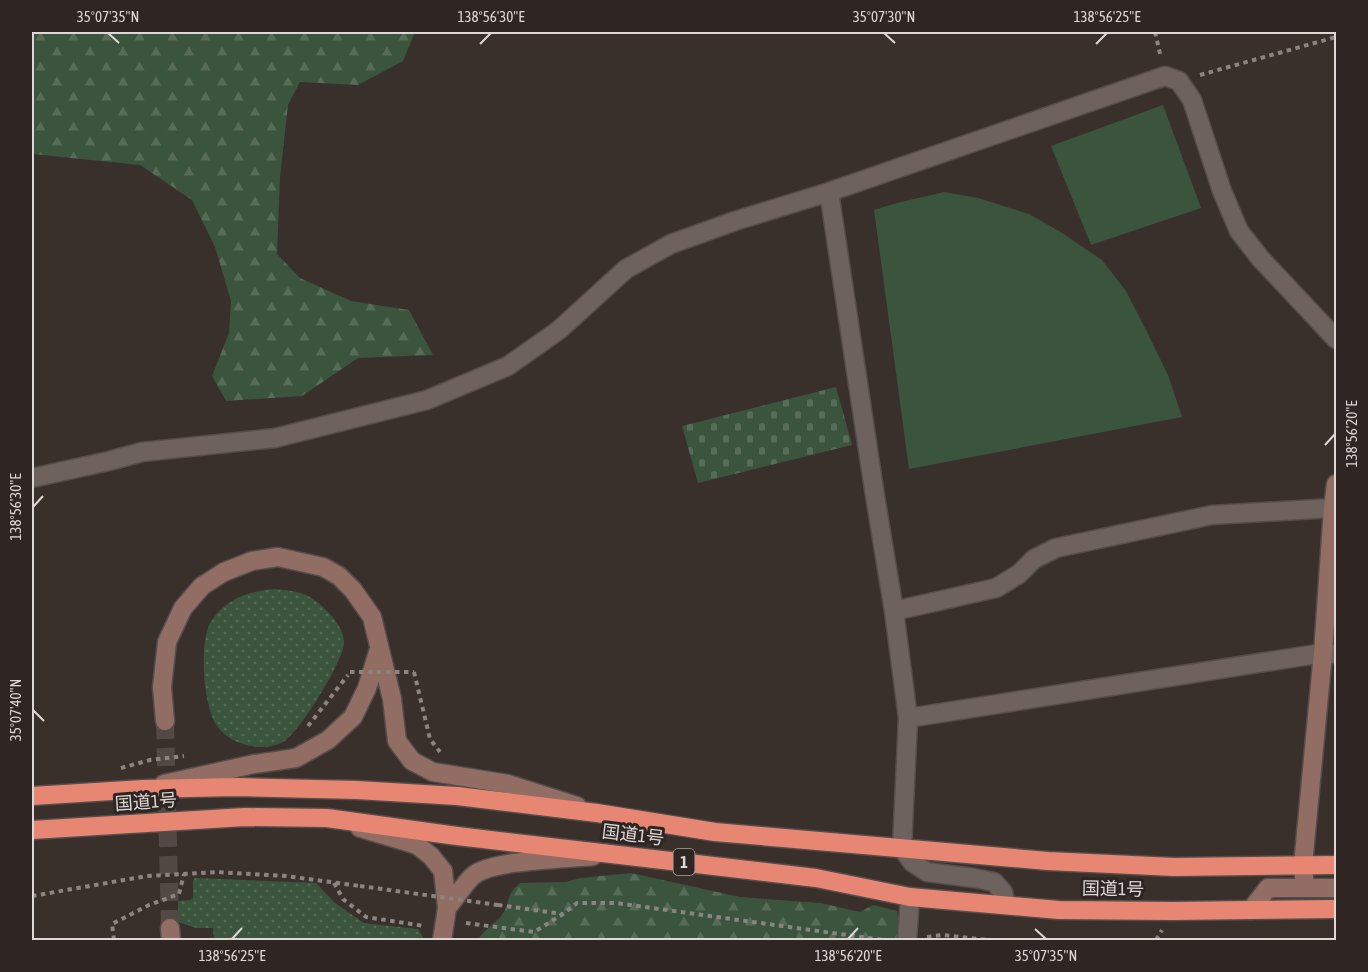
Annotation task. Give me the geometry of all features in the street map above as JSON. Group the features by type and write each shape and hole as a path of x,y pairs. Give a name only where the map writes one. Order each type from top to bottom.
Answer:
{"highway":[{"name":"国道1号","path":"32,796 143,789 237,787 357,790 458,796 597,813 715,832 1048,861 1174,867 1336,865"},
{"name":"国道1号","path":"32,830 245,817 327,818 816,878 910,897 1059,910 1336,909"}],"street":[{"path":"32,478 142,452 275,438 427,400 508,366 559,330 626,269 671,244 1165,76 1179,81 1192,100 1222,191 1239,231 1260,258 1336,339"},
{"path":"829,192 894,611 908,718 902,848 912,862 927,872 994,882 1003,892 1006,905"},
{"path":"1305,888 1303,865 1330,653 1333,508 1336,484"},
{"path":"894,611 996,588 1019,574 1034,559 1056,548 1212,515 1333,508"},
{"path":"165,721 162,687 167,642 183,608 202,586 224,572 252,561 278,557 323,567 339,576 353,590 372,617 392,699 397,741 412,761 433,772 508,784 597,813"},
{"path":"143,789 254,764 296,758 328,740 353,717 367,688 380,647"},
{"path":"908,718 1330,653"},
{"path":"327,818 417,845 431,856 443,871 447,908 442,940"},
{"path":"447,908 474,875 491,867 510,863 616,854"},
{"path":"1251,910 1268,888 1336,888"},
{"path":"910,897 913,939"}],"path":[{"path":"1179,81 1336,37"},
{"path":"309,724 350,672 414,672 430,739"},
{"path":"32,896 147,876 218,872 286,876 564,914"},
{"path":"114,940 112,924 149,904 179,894 184,874"},
{"path":"333,882 343,899 366,917 428,926"},
{"path":"466,923 534,932 564,914 577,903 616,903 883,940"},
{"path":"913,939 942,936 988,940"}],"green space":[{"path":"32,32 415,32 403,61 358,85 300,82 288,105 280,177 277,254 300,278 351,301 409,310 433,355 358,358 302,396 226,401 212,376 229,333 231,301 215,247 192,200 140,165 32,154"},
{"path":"1163,105 1201,208 1091,245 1051,146"},
{"path":"944,192 978,198 1029,214 1102,260 1126,291 1146,330 1168,375 1182,417 909,469 874,210"},
{"path":"836,387 852,445 698,483 682,426"},
{"path":"275,589 291,591 312,598 331,615 341,629 344,643 330,678 293,733 278,744 255,747 241,744 228,737 220,730 212,716 204,673 205,642 212,620 225,606 248,594"},
{"path":"631,873 740,897 821,903 860,912 873,905 897,911 900,932 897,940 478,940 504,912 511,894 520,883 566,882 581,878"},
{"path":"195,878 316,883 335,903 364,923 418,929 423,937 421,940 214,940 213,928 196,928 178,922 178,901 193,898"}],"tunnel":[{"path":"165,721 170,928"}]}
